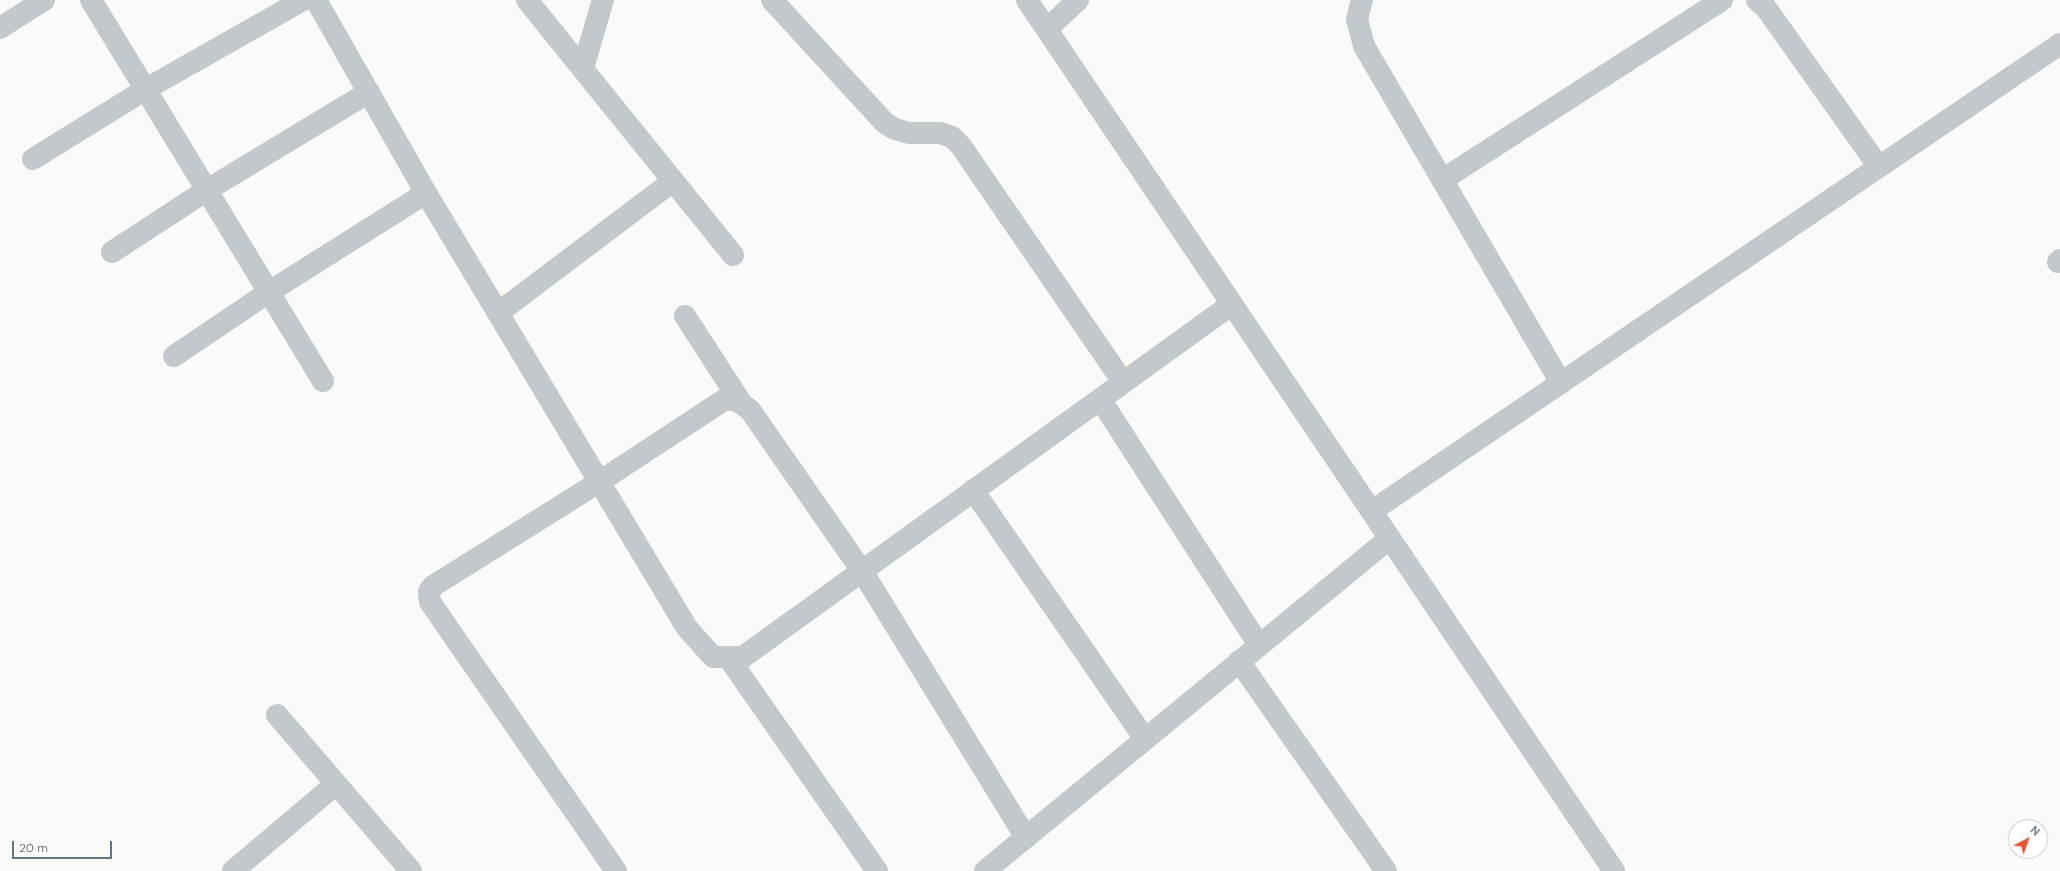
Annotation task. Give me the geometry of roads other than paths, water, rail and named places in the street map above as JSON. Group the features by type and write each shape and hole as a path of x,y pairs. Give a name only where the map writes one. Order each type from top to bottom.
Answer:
{"street":[{"path":"0,28 44,0"},
{"path":"91,0 323,381"},
{"path":"33,159 146,89 303,0"},
{"path":"316,0 426,193 687,628 713,657 743,657 1232,304"},
{"path":"527,0 734,255"},
{"path":"583,68 603,0"},
{"path":"772,0 885,123 894,129 909,133 940,133 952,138 961,146 1123,382"},
{"path":"1027,0 1614,871"},
{"path":"1047,29 1078,0"},
{"path":"1362,0 1357,19 1364,46 1561,383"},
{"path":"1442,180 1722,0"},
{"path":"1757,0 1766,8 1879,167"},
{"path":"1372,511 2060,44"},
{"path":"112,252 207,190 369,92"},
{"path":"498,312 673,181"},
{"path":"174,356 269,292 426,193"},
{"path":"685,316 742,404"},
{"path":"1100,399 1259,645"},
{"path":"616,871 430,602 428,597 429,591 433,586 600,482 724,400 734,400 750,410 862,571 1025,836"},
{"path":"974,490 1145,739"},
{"path":"995,868 1025,836 1390,538"},
{"path":"728,657 877,871"},
{"path":"1239,661 1386,871"},
{"path":"277,715 411,871"},
{"path":"233,871 336,784"}]}
